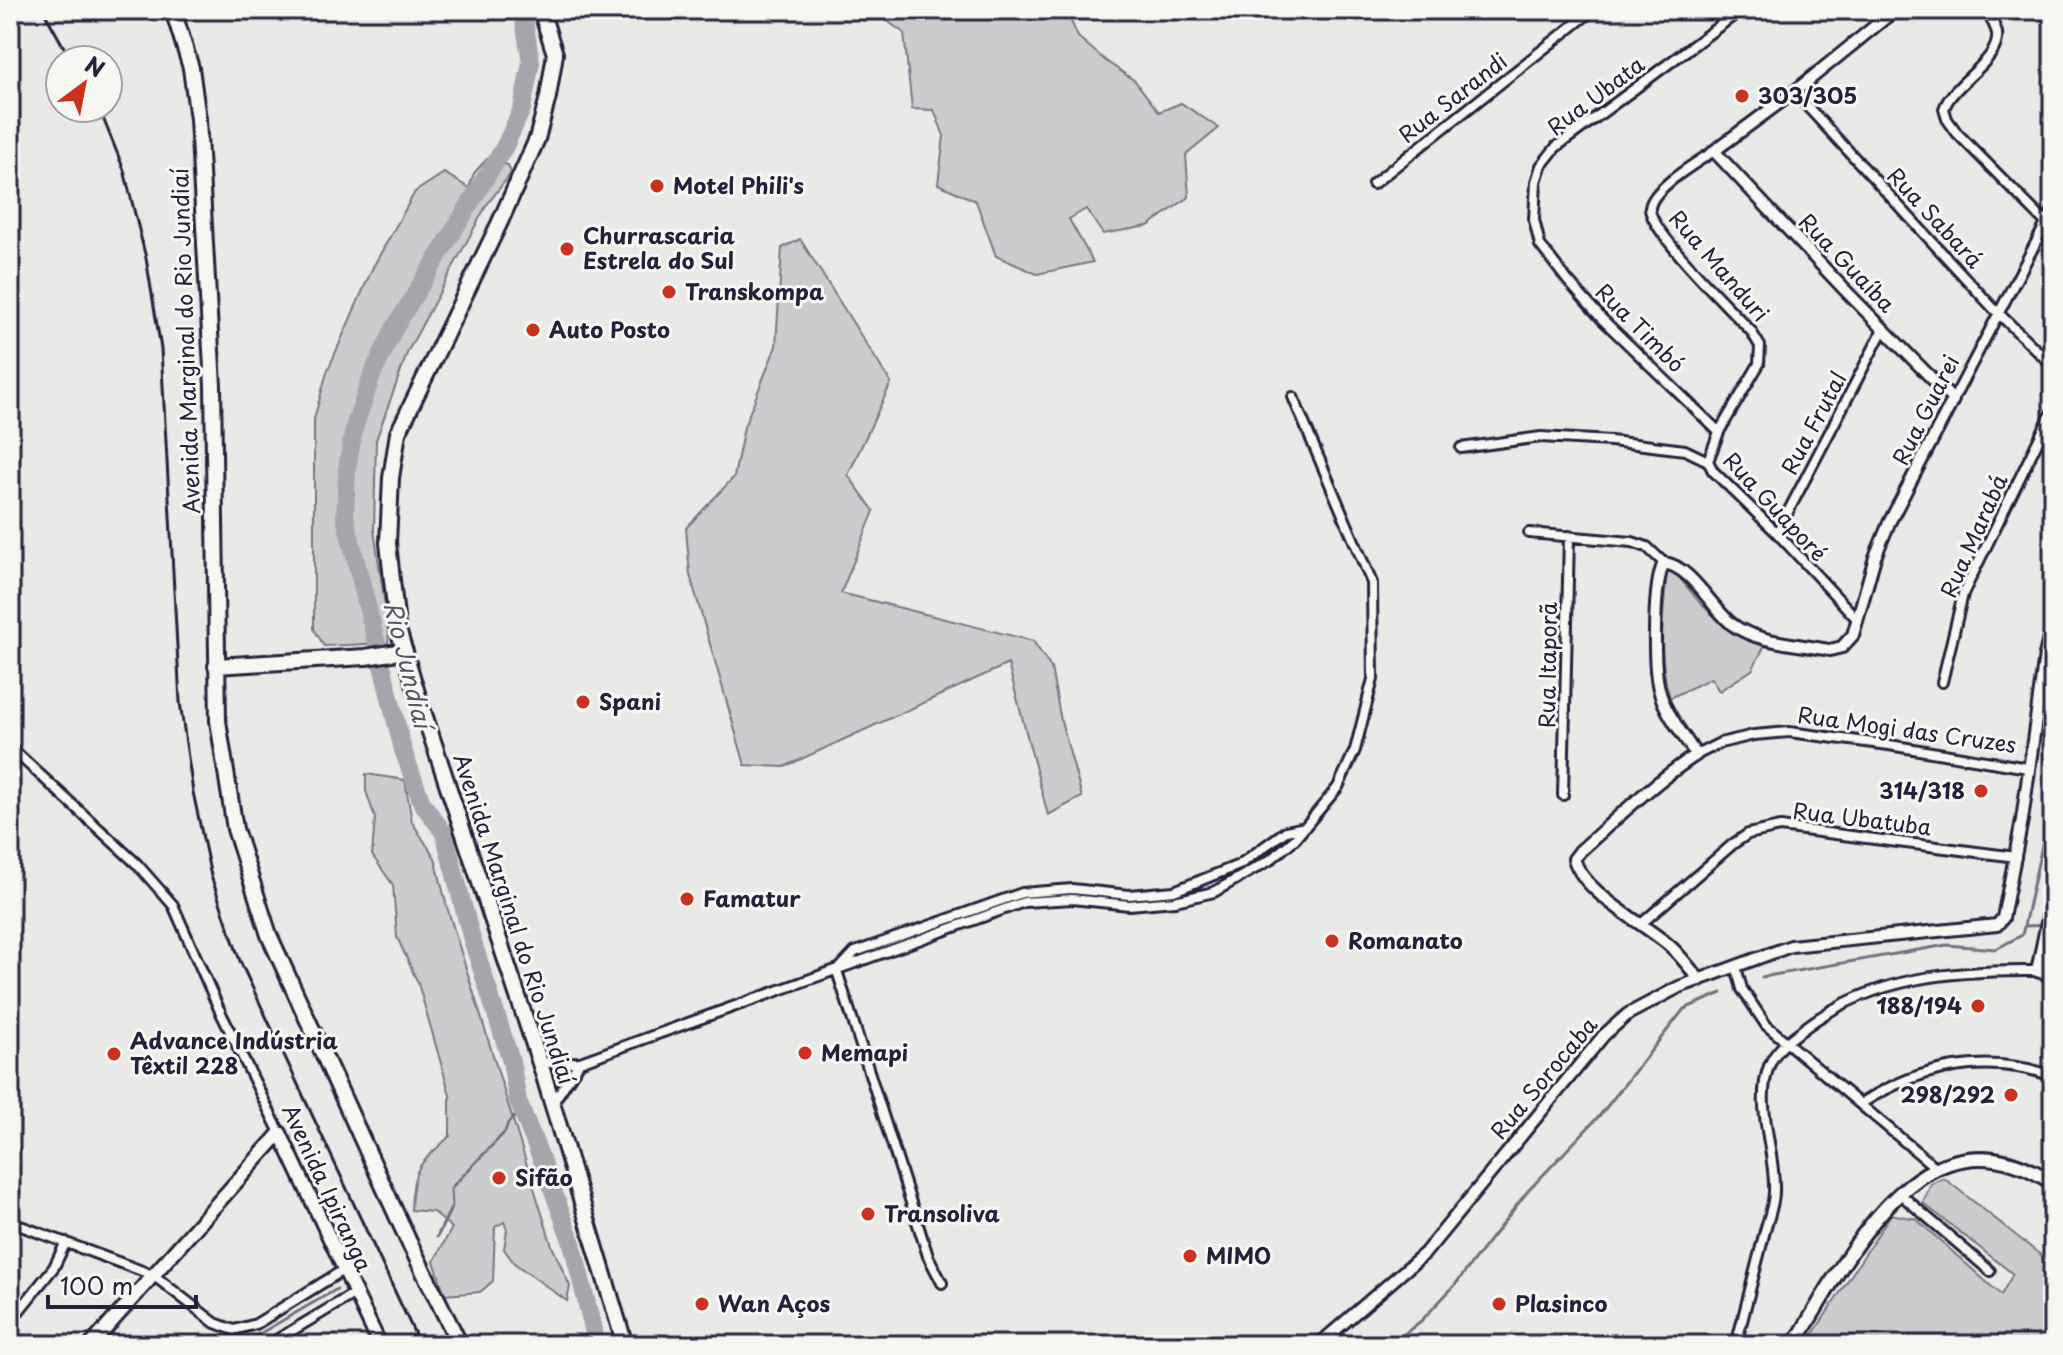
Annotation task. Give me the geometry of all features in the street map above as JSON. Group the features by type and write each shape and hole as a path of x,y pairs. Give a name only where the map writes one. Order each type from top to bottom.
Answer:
{"main road":[{"name":"Avenida Marginal do Rio Jundiaí","path":"173,10 191,68 198,119 213,386 218,721 235,829 269,935 408,1240 460,1345"},
{"name":"Avenida Marginal do Rio Jundiaí","path":"541,10 555,54 537,139 398,433 391,478 388,543 400,652 540,1063 625,1345"},
{"path":"216,666 400,652"},
{"path":"91,1345 280,1133"},
{"name":"Avenida Ipiranga","path":"280,1133 380,1345"},
{"path":"1794,1345 1876,1216 1898,1192 1936,1168 1967,1158 1991,1159 2024,1166 2053,1183"}],"street":[{"name":"Rua Sarandi","path":"1373,184 1593,10"},
{"name":"Rua Ubata","path":"1540,245 1533,201 1536,182 1548,156 1741,10"},
{"path":"1986,10 1997,35 1995,47 1987,60 1952,93 1944,109 1957,133 2046,223"},
{"name":"Rua Manduri","path":"1708,461 1719,432 1759,364 1760,346 1751,331 1669,243 1652,219 1650,207 1668,184 1794,92 1888,12"},
{"name":"Rua Sabará","path":"1794,92 1999,314 2053,366"},
{"name":"Rua Guaíba","path":"1714,151 1953,400"},
{"name":"Rua Guarei","path":"1664,563 1680,569 1734,625 1753,635 1830,650 1842,647 1853,635 1875,557 1889,523 2053,210"},
{"name":"Rua Timbó","path":"1540,245 1602,319 1719,432"},
{"name":"Rua Frutal","path":"1777,533 1883,330"},
{"path":"540,1063 580,1062 1024,902 1072,899 1129,905 1175,901 1214,892 1270,860 1305,827 1338,787 1355,750 1373,679 1372,583 1293,397"},
{"name":"Rua Marabá","path":"1942,682 1963,594 2053,410"},
{"name":"Rua Guaporé","path":"1461,448 1541,437 1685,450 1708,461 1713,471 1777,533 1858,620"},
{"path":"1529,533 1632,542 1647,547 1664,563 1657,586 1656,669 1659,692 1696,755"},
{"name":"Rua Itaporã","path":"1563,795 1569,536"},
{"path":"2016,857 2045,655 2053,622"},
{"name":"Rua Mogi das Cruzes","path":"1641,924 1591,886 1578,871 1574,859 1674,769 1720,743 1754,735 1789,732 2028,768"},
{"name":"Avenida Ipiranga","path":"10,747 137,864 173,905 219,1009 280,1133"},
{"path":"837,971 855,952 1022,893 1072,889 1129,895 1174,891 1239,865 1286,831 1305,827"},
{"name":"Rua Ubatuba","path":"1641,924 1733,844 1748,834 1780,827 2016,857"},
{"name":"Rua Sorocaba","path":"1318,1345 1425,1253 1615,1024 1651,1001 1791,946 1991,927 2003,918 2016,857"},
{"path":"2037,971 2052,897"},
{"path":"1641,924 1672,948 1700,980"},
{"path":"1736,967 1742,989 1766,1025 1936,1168"},
{"path":"1736,1345 1774,1193 1764,1112 1765,1086 1768,1067 1785,1043 1841,1005 1895,984 1930,975 1979,970 2037,971 2053,976"},
{"path":"837,971 928,1256 942,1283"},
{"path":"551,1105 580,1062"},
{"path":"1862,1103 1887,1087 1919,1073 1957,1065 1993,1065 2035,1070 2053,1076"},
{"path":"1898,1192 1990,1271"},
{"path":"10,1222 153,1275 215,1323 234,1330 256,1324 346,1271"},
{"path":"10,1322 54,1267 66,1242"},
{"path":"268,1345 354,1290"}],"shaded area":[{"path":"872,10 1066,10 1078,37 1135,81 1159,112 1181,103 1219,128 1186,155 1189,197 1148,226 1103,234 1086,209 1069,219 1093,262 1037,274 996,256 976,201 938,184 944,136 934,110 912,109 904,33"},
{"path":"487,159 508,165 511,173 486,206 408,351 376,440 374,530 388,643 324,646 314,629 314,419 327,372 373,267 415,192 444,173 469,188 474,173"},
{"path":"800,239 891,383 848,475 874,511 841,593 1033,641 1051,668 1061,721 1082,797 1048,815 1008,664 784,767 745,765 690,575 686,528 734,477 744,427 776,346 782,248"},
{"path":"1667,571 1674,571 1700,603 1729,630 1765,645 1752,670 1719,691 1711,678 1670,698 1662,651"},
{"path":"366,774 405,780 412,822 435,858 447,907 552,1246 570,1286 567,1301 514,1263 504,1249 507,1230 504,1222 495,1227 493,1281 480,1292 445,1295 434,1261 452,1228 433,1212 411,1210 413,1184 419,1167 450,1136 450,1095 418,983 397,937 393,885 372,855 375,818 366,791"},
{"path":"1944,1178 2053,1265 2053,1345 1806,1345 1891,1214 1916,1219 2001,1295 2013,1274 1923,1203 1931,1184"}],"waterway":[{"name":"Rio Jundiaí","path":"522,10 531,62 522,109 505,146 394,329 372,375 354,428 347,469 345,517 403,750 422,803 444,833 471,936 511,1061 518,1101 572,1243 597,1345"},
{"path":"1762,977 1947,945 1996,949 2022,935 2053,796"},
{"path":"2025,926 2053,925"},
{"path":"1390,1345 1421,1321 1455,1285 1527,1192 1601,1114 1684,1009 1722,993"},
{"path":"437,1237 452,1206 451,1188 522,1110"},
{"path":"240,1345 337,1289"}],"railway":[{"path":"43,10 62,44"},
{"path":"105,124 124,170 146,258 161,349 180,702 193,792 211,876 240,961 420,1345"}],"place":[{"name":"303/305","path":"1742,96"},
{"name":"Motel Phili's","path":"657,186"},
{"name":"Churrascaria Estrela do Sul","path":"567,249"},
{"name":"Transkompa","path":"669,292"},
{"name":"Auto Posto","path":"533,330"},
{"name":"Spani","path":"583,702"},
{"name":"314/318","path":"1981,791"},
{"name":"Famatur","path":"687,899"},
{"name":"Romanato","path":"1332,941"},
{"name":"188/194","path":"1978,1006"},
{"name":"Memapi","path":"805,1053"},
{"name":"Advance Indústria Têxtil 228","path":"114,1054"},
{"name":"298/292","path":"2011,1095"},
{"name":"Sifão","path":"499,1178"},
{"name":"Transoliva","path":"868,1214"},
{"name":"MIMO","path":"1190,1256"},
{"name":"Wan Aços","path":"702,1304"},
{"name":"Plasinco","path":"1499,1304"}]}
